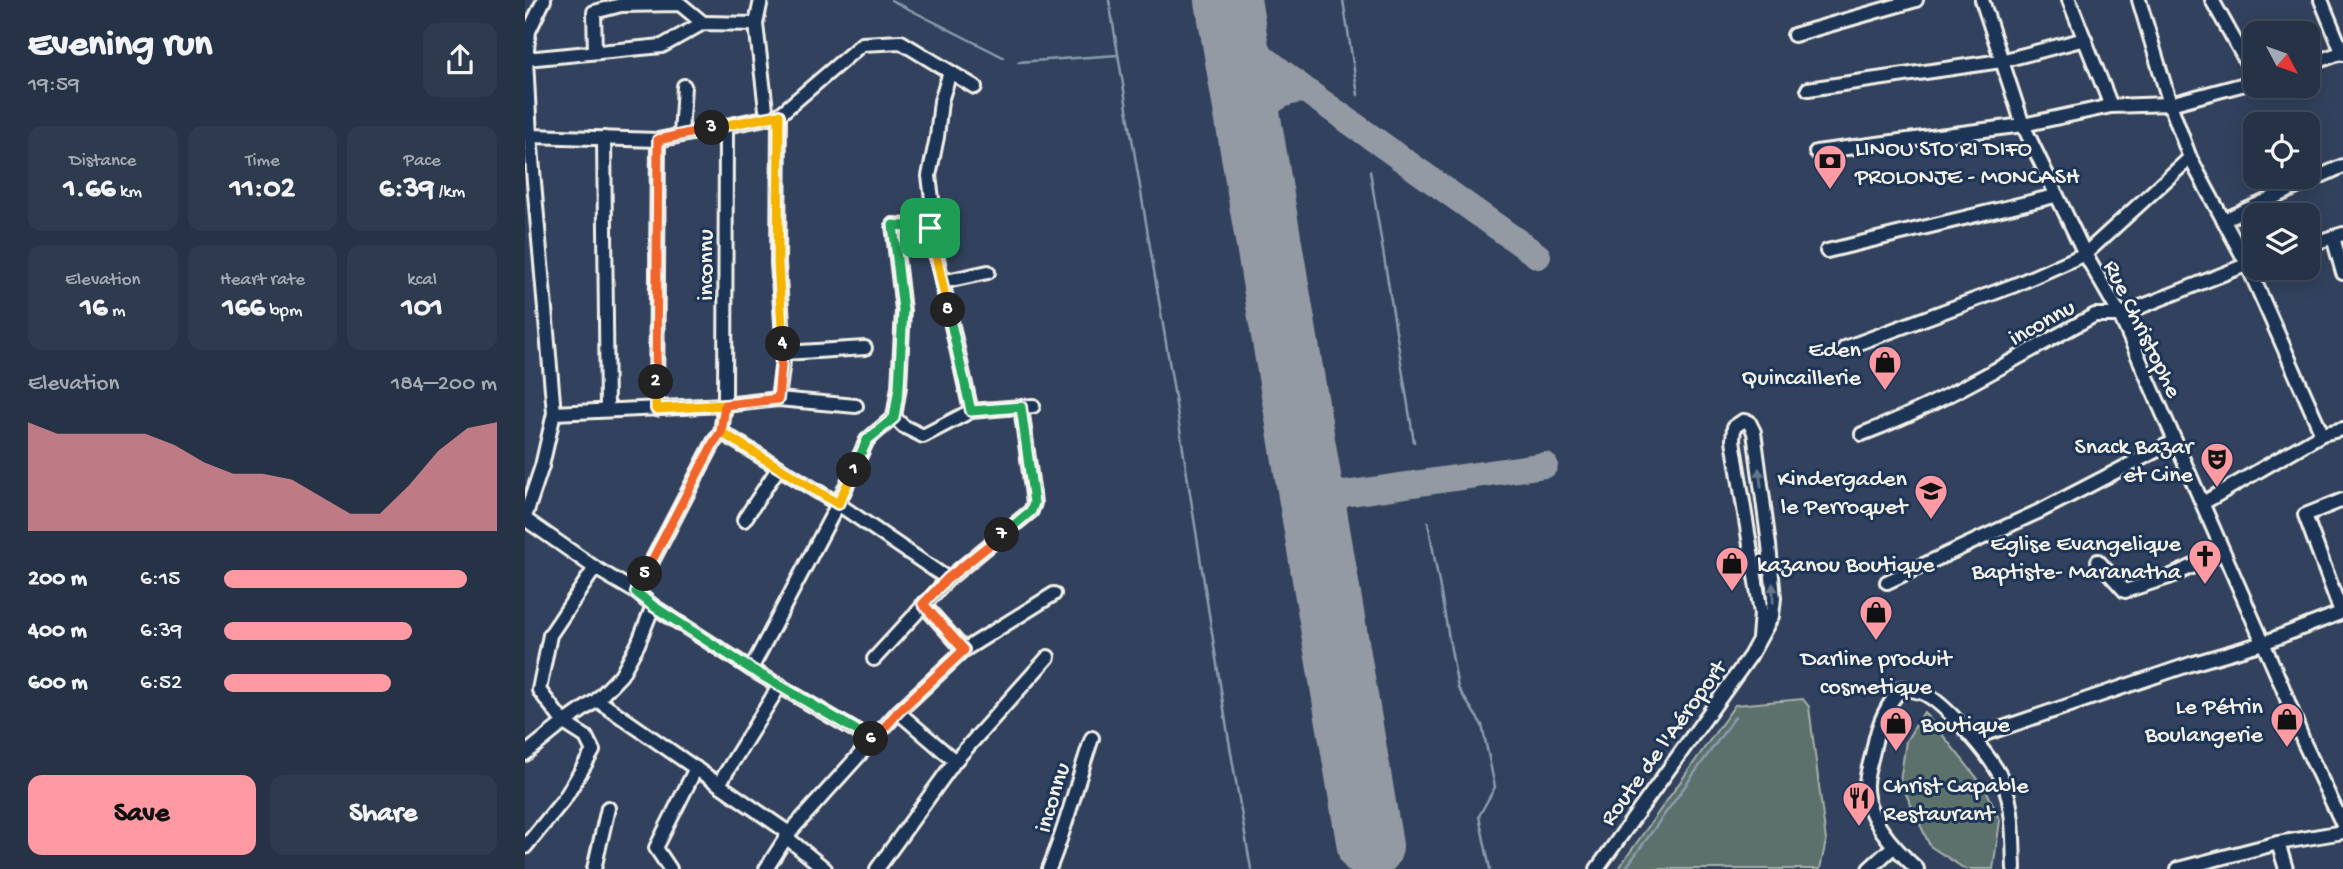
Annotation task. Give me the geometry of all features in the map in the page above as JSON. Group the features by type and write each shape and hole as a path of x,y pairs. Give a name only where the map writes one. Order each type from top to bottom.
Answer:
{"street":[{"path":"544,0 527,31 526,59 554,413 543,466 525,518 595,568 636,592 653,606 751,669 873,741"},
{"path":"761,0 755,24 773,116 784,354 778,399"},
{"path":"1794,35 1916,0"},
{"name":"Rue Christophe","path":"1982,0 2023,125 2055,196 2120,315 2304,743 2343,825"},
{"path":"2069,0 2111,106"},
{"path":"2139,0 2170,104 2190,158 2243,250"},
{"path":"2212,0 2243,56"},
{"path":"2321,0 2343,53 2321,61"},
{"path":"596,51 594,12 621,5 680,2 703,23"},
{"path":"526,59 662,46 703,23 755,24"},
{"path":"1808,89 2001,61 2085,39"},
{"path":"530,136 658,140 773,116 862,44 901,42 975,87"},
{"path":"950,72 941,101 929,176 932,199 930,228 971,411"},
{"path":"1816,152 2023,125 2111,106 2170,104 2243,84"},
{"path":"681,135 684,86"},
{"name":"inconnu","path":"636,592 721,432 725,405 726,126"},
{"path":"604,138 607,409"},
{"name":"inconnu","path":"656,409 658,140"},
{"name":"inconnu","path":"1845,348 2015,285 2085,254 2190,158"},
{"path":"2224,220 2343,166"},
{"path":"1828,251 2055,196"},
{"path":"751,669 838,504 867,440 894,418 899,387 903,310 893,225 930,228"},
{"path":"2320,241 2338,236 2343,272"},
{"name":"inconnu","path":"1862,434 1950,396 2095,315 2120,315 2243,266"},
{"path":"942,282 988,272"},
{"path":"2258,280 2322,434"},
{"path":"784,354 865,348"},
{"path":"554,413 725,405 778,399 856,406"},
{"path":"874,659 947,579 1031,511 1034,503 1027,406 971,411 923,436 894,418"},
{"name":"Route de l'Aéroport","path":"1597,869 1750,656 1772,616 1774,598 1754,432 1749,422 1743,421 1734,427 1733,440 1761,613 1759,638"},
{"path":"2203,503 2322,434 2343,429"},
{"path":"721,432 838,504 947,579"},
{"path":"1887,582 2042,510 2175,441"},
{"path":"744,520 779,467"},
{"path":"1973,738 2179,668 2263,643 2342,612 2305,515 2343,500"},
{"path":"2098,561 2125,591 2169,577 2222,553"},
{"path":"525,847 565,798 593,751 586,737 564,723 539,690 550,635 595,568"},
{"path":"766,869 787,835 898,712 964,650 1054,594"},
{"path":"923,604 964,650"},
{"path":"525,754 597,701 621,674 638,644 653,606"},
{"path":"877,869 955,761 1048,657"},
{"path":"719,784 780,685"},
{"path":"1917,869 1893,847 1874,818 1866,786 1877,730 1893,697 1902,688 1926,694 1948,711 1973,738 2004,783 2013,828 2014,869"},
{"path":"597,701 719,784 787,835 825,869"},
{"path":"898,712 955,761"},
{"name":"inconnu","path":"1049,869 1072,806 1079,774 1092,738"},
{"path":"670,869 656,848 696,768"},
{"path":"594,869 608,808"},
{"path":"2178,869 2222,863 2278,843 2343,832"},
{"path":"2278,843 2287,869"},
{"path":"1869,869 1893,847"}],"green space":[{"path":"1803,699 1809,707 1826,841 1820,869 1618,869 1735,705"},
{"path":"1924,712 1986,789 2000,821 1993,869 1965,869 1930,846 1900,781 1906,741"}],"waterway":[{"path":"891,0 1003,57"},
{"path":"1109,0 1251,869"},
{"path":"1343,0 1358,95"},
{"path":"1018,62 1118,55"},
{"path":"1370,171 1414,442"},
{"path":"1428,522 1458,688 1482,725 1495,787 1479,816 1490,869"},
{"path":"1625,869 1735,717"}],"taxiway":[{"path":"1231,22 1264,58 1305,90 1538,256"},
{"path":"1250,132 1259,115 1271,102 1286,93 1305,90"},
{"path":"1317,531 1328,504 1344,494 1545,465"},
{"path":"1306,468 1321,489 1344,494"}],"runway":[{"path":"1228,0 1370,846"}],"place":[{"name":"LINOU STO RI DIFO PROLONJE - MONCASH","path":"1830,191"},
{"name":"Eden Quincaillerie","path":"1885,392"},
{"name":"Snack Bazar et Cine","path":"2217,489"},
{"name":"Kindergaden le Perroquet","path":"1931,521"},
{"name":"Eglise Evangelique Baptiste- Maranatha","path":"2205,586"},
{"name":"kazanou Boutique","path":"1732,593"},
{"name":"Darline produit cosmetique","path":"1876,642"},
{"name":"Le Pétrin Boulangerie","path":"2287,749"},
{"name":"Boutique","path":"1896,753"},
{"name":"Christ Capable Restaurant","path":"1859,828"}],"route":[{"path":"930,228 893,225 903,310 899,387 894,418 867,440 838,504 721,432 725,405 656,409 658,140 779,115 778,263 784,354 778,399 725,405 721,432 636,592 653,606 751,669 873,741 898,712 964,650 923,604 947,579 1031,511 1034,503 1021,407 971,411 930,228"}]}
